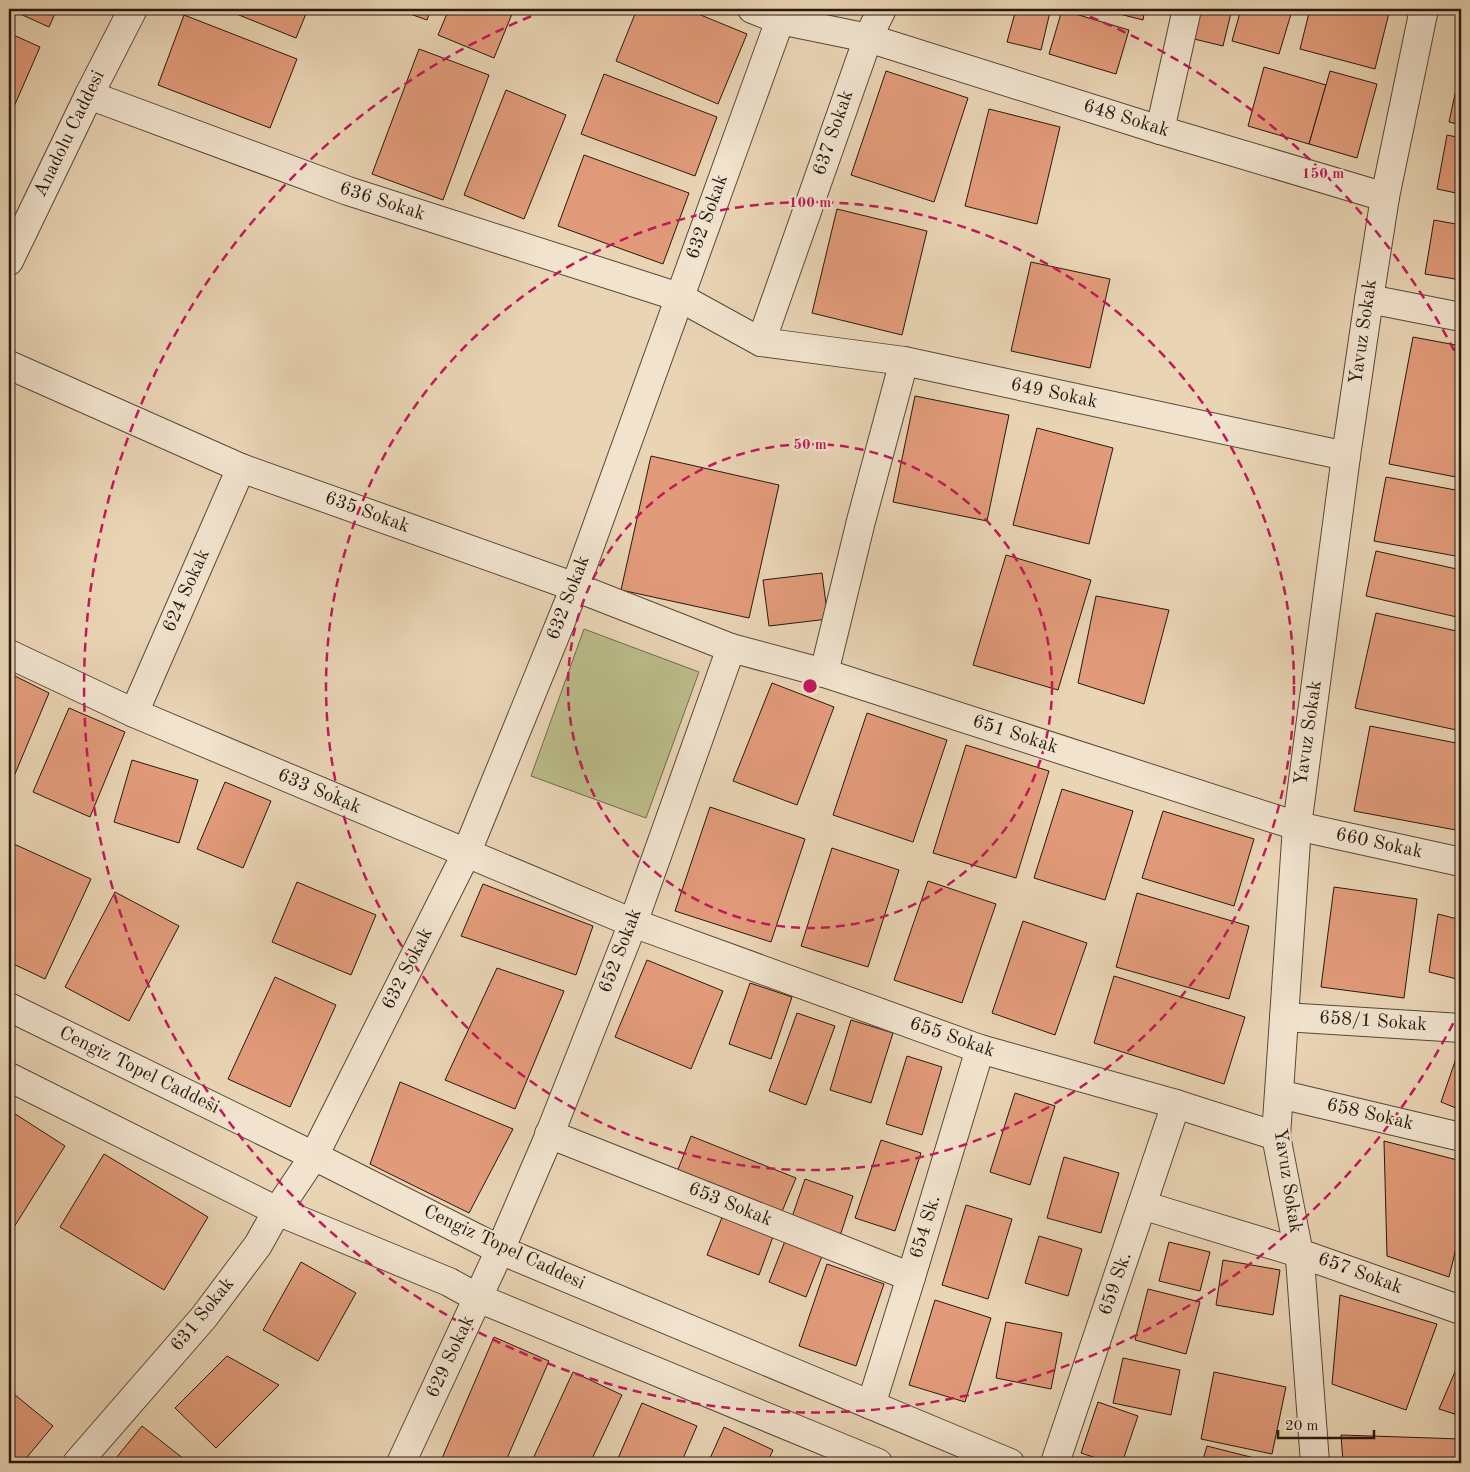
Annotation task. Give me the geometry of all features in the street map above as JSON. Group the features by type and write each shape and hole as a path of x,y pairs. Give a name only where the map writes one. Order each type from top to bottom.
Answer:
{"street":[{"name":"Anadolu Caddesi","path":"9,261 89,95 133,9"},
{"name":"648 Sokak","path":"752,9 780,20 868,38 1160,130 1385,196"},
{"name":"637 Sokak","path":"761,342 868,38 882,9"},
{"path":"1160,130 1187,9"},
{"name":"Yavuz Sokak","path":"1314,1463 1299,1253 1276,1136 1297,826 1368,299 1385,196 1424,9"},
{"name":"632 Sokak","path":"314,1156 466,854 575,587 780,20"},
{"name":"636 Sokak","path":"89,95 348,191 678,298 761,342"},
{"path":"1368,299 1461,317"},
{"name":"649 Sokak","path":"761,342 904,361 1346,456"},
{"path":"824,673 861,521 904,361"},
{"name":"635 Sokak","path":"9,365 241,468 575,587 731,648"},
{"name":"624 Sokak","path":"134,713 241,468"},
{"name":"651 Sokak","path":"731,648 824,673 1297,826"},
{"name":"652 Sokak","path":"500,1250 550,1134 633,923 731,648"},
{"name":"633 Sokak","path":"9,654 134,713 633,923"},
{"name":"660 Sokak","path":"1297,826 1461,862"},
{"name":"655 Sokak","path":"633,923 980,1049 1176,1104 1276,1136"},
{"name":"Cengiz Topel Caddesi","path":"9,1007 314,1156 500,1250 1010,1463"},
{"name":"658/1 Sokak","path":"1284,1017 1461,1028"},
{"name":"654 Sk.","path":"871,1404 980,1049"},
{"path":"9,1077 276,1211 449,1282 478,1298 878,1463"},
{"name":"658 Sokak","path":"1279,1094 1461,1137"},
{"name":"659 Sk.","path":"1055,1463 1176,1104"},
{"name":"653 Sokak","path":"550,1134 911,1277"},
{"name":"631 Sokak","path":"78,1463 204,1317 258,1245 276,1211 314,1156"},
{"name":"657 Sokak","path":"1142,1205 1299,1253 1461,1310"},
{"name":"629 Sokak","path":"401,1463 500,1250"}],"green space":[{"path":"584,629 699,672 646,818 531,776"}],"building":[{"path":"9,9 57,9 49,27"},
{"path":"224,9 308,9 296,38"},
{"path":"396,9 431,9 427,20"},
{"path":"449,9 514,9 494,58 438,35"},
{"path":"637,9 686,9 747,34 718,104 616,61"},
{"path":"1016,9 1037,9 1050,12 1041,50 1007,42"},
{"path":"1100,9 1145,9 1143,20"},
{"path":"1197,9 1232,9 1223,46 1190,38"},
{"path":"1241,9 1275,9 1291,14 1279,54 1232,41"},
{"path":"1310,9 1390,9 1375,69 1300,49"},
{"path":"1062,10 1129,30 1116,74 1049,54"},
{"path":"184,15 297,59 270,128 158,85"},
{"path":"9,33 40,47 9,118"},
{"path":"419,49 489,75 443,200 372,174"},
{"path":"1264,67 1326,85 1309,144 1248,126"},
{"path":"886,71 968,98 934,202 851,175"},
{"path":"1330,71 1377,84 1357,158 1309,144"},
{"path":"1461,71 1461,125 1449,122"},
{"path":"604,74 717,117 695,176 581,134"},
{"path":"506,90 566,115 524,219 464,195"},
{"path":"989,109 1060,127 1037,224 965,206"},
{"path":"1447,135 1461,138 1461,194 1437,189"},
{"path":"584,155 689,193 663,264 558,226"},
{"path":"837,209 927,231 902,335 812,313"},
{"path":"1434,220 1461,225 1461,280 1425,274"},
{"path":"1031,262 1110,279 1090,368 1011,351"},
{"path":"1413,337 1461,346 1461,478 1389,464"},
{"path":"915,396 1009,415 987,521 893,502"},
{"path":"1037,428 1113,448 1089,544 1013,525"},
{"path":"651,456 779,485 749,618 621,590"},
{"path":"1386,477 1461,491 1461,557 1374,541"},
{"path":"1376,551 1461,570 1461,618 1366,596"},
{"path":"1006,555 1091,580 1058,690 973,665"},
{"path":"822,573 828,619 769,626 763,580"},
{"path":"1096,596 1169,610 1144,704 1078,683"},
{"path":"1376,613 1461,632 1461,731 1355,708"},
{"path":"9,673 49,693 12,781 9,780"},
{"path":"772,683 834,707 797,805 733,781"},
{"path":"69,708 125,732 90,817 33,792"},
{"path":"867,713 947,740 913,842 833,815"},
{"path":"1370,726 1461,744 1461,831 1354,811"},
{"path":"966,745 1049,771 1016,878 933,853"},
{"path":"132,760 198,780 179,843 114,822"},
{"path":"225,782 271,801 243,868 197,849"},
{"path":"1062,789 1133,811 1105,900 1034,878"},
{"path":"710,807 805,839 771,942 675,911"},
{"path":"1163,811 1254,839 1234,906 1142,878"},
{"path":"14,844 91,879 45,979 9,962 9,854"},
{"path":"832,848 899,870 868,967 801,946"},
{"path":"928,881 996,904 962,1003 894,980"},
{"path":"297,882 376,915 351,975 272,942"},
{"path":"483,884 593,926 576,975 461,936"},
{"path":"1334,887 1417,899 1404,998 1321,987"},
{"path":"115,892 179,926 129,1021 65,987"},
{"path":"1137,893 1249,926 1229,999 1116,967"},
{"path":"1438,914 1461,920 1461,980 1429,972"},
{"path":"1023,921 1087,943 1055,1035 992,1013"},
{"path":"647,960 723,991 691,1069 615,1037"},
{"path":"497,968 564,991 515,1109 445,1080"},
{"path":"1114,976 1245,1017 1224,1084 1094,1043"},
{"path":"275,977 336,1005 290,1107 228,1079"},
{"path":"750,983 792,997 771,1059 729,1044"},
{"path":"797,1013 835,1026 806,1105 769,1091"},
{"path":"851,1020 893,1033 871,1103 830,1090"},
{"path":"1459,1050 1461,1050 1461,1110 1441,1102"},
{"path":"907,1056 942,1067 922,1135 886,1124"},
{"path":"400,1082 513,1129 469,1213 370,1164"},
{"path":"1015,1093 1055,1106 1030,1185 990,1172"},
{"path":"9,1110 65,1146 9,1235"},
{"path":"691,1136 796,1178 781,1214 677,1172"},
{"path":"881,1140 921,1153 895,1231 855,1218"},
{"path":"1384,1141 1461,1161 1461,1228 1449,1277 1387,1256"},
{"path":"104,1154 208,1217 164,1290 60,1227"},
{"path":"1064,1157 1119,1173 1101,1233 1047,1218"},
{"path":"805,1179 853,1196 840,1236 791,1220"},
{"path":"966,1205 1012,1219 988,1299 942,1285"},
{"path":"723,1215 774,1234 759,1275 707,1255"},
{"path":"787,1236 824,1251 806,1297 769,1282"},
{"path":"1039,1236 1082,1249 1068,1296 1025,1283"},
{"path":"1169,1242 1210,1252 1200,1291 1159,1281"},
{"path":"1223,1260 1280,1270 1273,1315 1216,1305"},
{"path":"301,1262 356,1293 318,1361 263,1330"},
{"path":"827,1264 884,1284 856,1366 799,1346"},
{"path":"1148,1289 1200,1302 1186,1354 1135,1340"},
{"path":"1340,1295 1437,1324 1406,1410 1332,1384"},
{"path":"935,1300 991,1318 965,1402 909,1385"},
{"path":"1006,1322 1062,1333 1051,1389 996,1378"},
{"path":"494,1337 549,1361 505,1463 440,1463"},
{"path":"227,1356 279,1385 216,1448 175,1408"},
{"path":"1123,1358 1180,1370 1171,1415 1113,1403"},
{"path":"1461,1358 1461,1416 1439,1409"},
{"path":"573,1372 622,1395 590,1463 531,1463"},
{"path":"1214,1372 1286,1387 1272,1454 1201,1439"},
{"path":"9,1390 53,1426 22,1463 9,1463"},
{"path":"1098,1402 1138,1416 1122,1463 1111,1463 1081,1453"},
{"path":"642,1403 697,1426 681,1463 616,1463"},
{"path":"142,1426 189,1463 112,1463"},
{"path":"724,1427 773,1450 767,1463 708,1463"},
{"path":"1341,1435 1461,1439 1461,1463 1343,1463"},
{"path":"1207,1446 1274,1463 1202,1463"}]}
